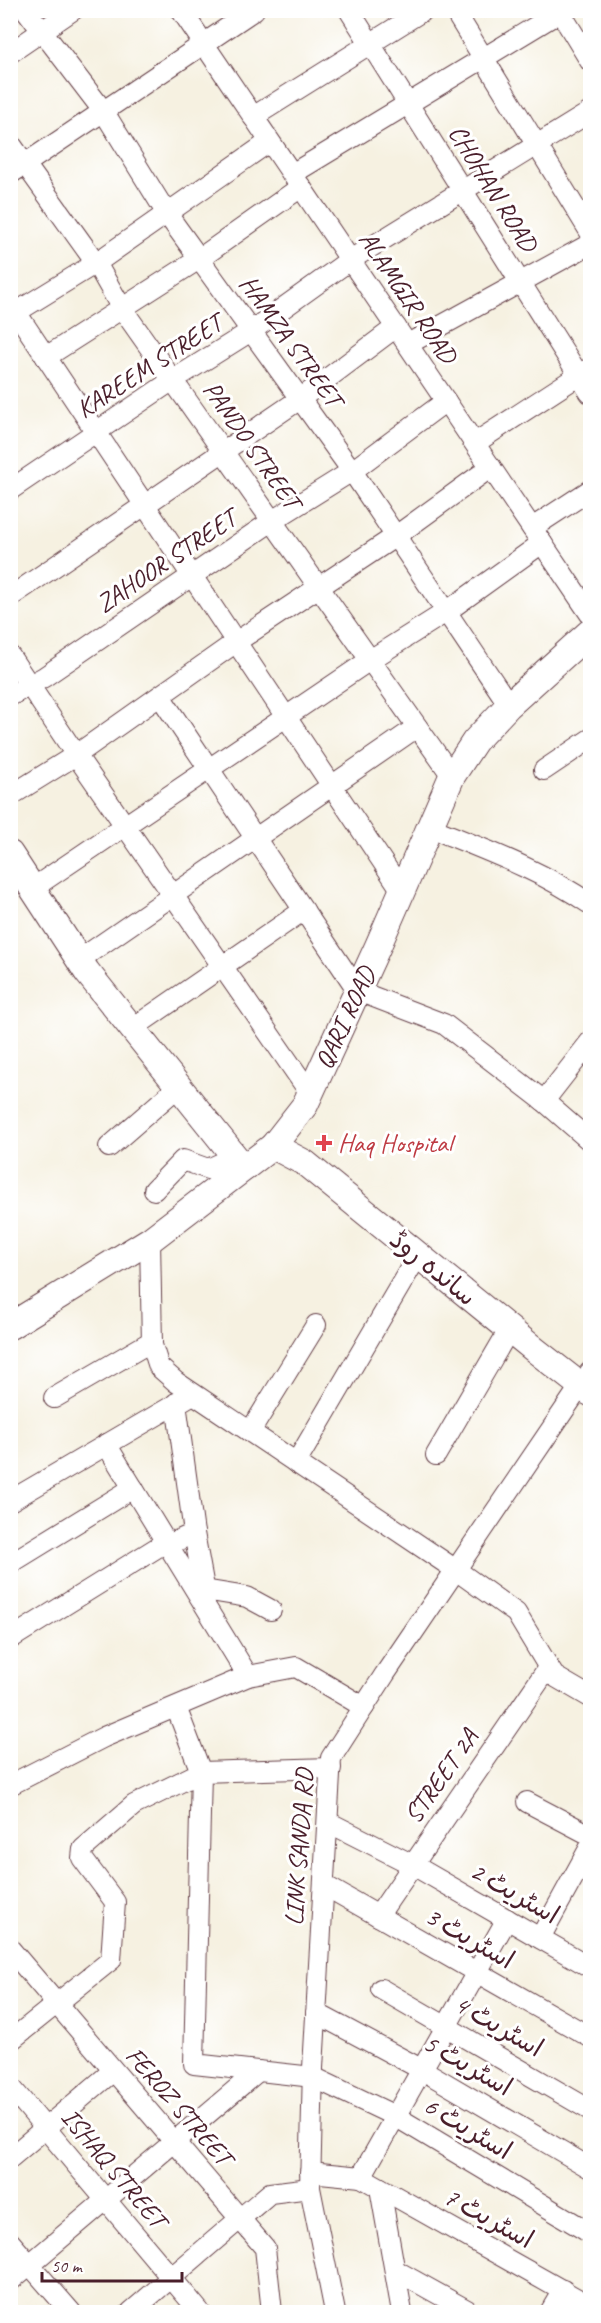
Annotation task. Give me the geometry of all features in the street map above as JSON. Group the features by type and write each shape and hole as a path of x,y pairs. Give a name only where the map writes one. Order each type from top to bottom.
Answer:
{"main road":[{"name":"QARI ROAD","path":"10,1326 150,1240 240,1162 273,1146 305,1105 358,991 452,776 475,741 509,705 591,632"},
{"path":"10,854 80,960 240,1162"},
{"name":"ساندہ روڈ","path":"273,1146 305,1163 509,1330 587,1383"}],"street":[{"name":"HAMZA STREET","path":"26,10 104,112 167,214 352,471 509,705"},
{"path":"10,53 74,10"},
{"name":"ALAMGIR ROAD","path":"181,10 591,614"},
{"path":"18,169 254,10"},
{"name":"CHOHAN ROAD","path":"349,10 520,282 585,372 591,393"},
{"path":"253,117 424,10"},
{"path":"454,10 591,231"},
{"path":"46,357 199,259 296,181 408,104 560,11 591,61"},
{"name":"KAREEM STREET","path":"10,490 173,380 251,331 350,260 591,112"},
{"path":"269,142 96,263 12,311 46,357 402,891"},
{"name":"PANDO STREET","path":"10,144 18,169 96,263 121,307 452,776"},
{"path":"408,344 591,244"},
{"path":"10,597 300,399 396,327"},
{"path":"475,443 585,372"},
{"name":"ZAHOOR STREET","path":"10,696 29,686 272,521 352,471 446,401"},
{"path":"10,796 76,755 236,642 396,536 491,467"},
{"path":"33,888 370,660 446,612 591,490"},
{"path":"10,656 14,658 29,686 310,1093"},
{"path":"160,696 358,991 444,1024 544,1101 591,1141"},
{"path":"80,960 417,727"},
{"path":"544,770 589,743"},
{"path":"429,827 533,870 563,885 591,904"},
{"path":"133,1028 304,910"},
{"path":"544,1101 591,1042"},
{"path":"108,1147 178,1086"},
{"path":"153,1190 183,1160 208,1169 240,1162"},
{"path":"150,1240 152,1341 159,1367 184,1398 250,1432 516,1613 554,1676 591,1697"},
{"path":"296,1463 418,1256"},
{"path":"250,1432 316,1325"},
{"path":"436,1455 509,1330"},
{"path":"54,1398 152,1341"},
{"name":"LINK SANDA RD","path":"334,2313 310,2180 312,2077 331,1758 456,1570 587,1383"},
{"path":"10,1501 184,1398"},
{"path":"184,1398 194,1533 208,1611"},
{"path":"106,1444 248,1676"},
{"path":"10,1561 11,1563 133,1488"},
{"path":"10,1639 167,1544 194,1533"},
{"path":"204,1590 247,1597 271,1610"},
{"path":"10,1785 104,1737 248,1676 296,1667 364,1707"},
{"name":"STREET 2A","path":"378,1916 549,1668"},
{"path":"176,1707 201,1772"},
{"path":"10,2041 111,1960 115,1902 82,1858 83,1849 134,1805 201,1772 331,1768"},
{"name":"اسٹریٹ 6","path":"201,1772 194,2064 312,2077 395,2116 591,2233"},
{"path":"526,1802 591,1835"},
{"name":"اسٹریٹ 2","path":"328,1822 413,1865 591,1967"},
{"path":"540,1938 591,1847"},
{"name":"اسٹریٹ 3","path":"324,1885 591,2037"},
{"path":"130,2313 270,2193 310,2180 361,2177 507,1919"},
{"name":"FEROZ STREET","path":"10,1949 265,2247 272,2313"},
{"name":"اسٹریٹ 4","path":"381,1989 591,2110"},
{"name":"اسٹریٹ 5","path":"316,2013 421,2069 591,2168"},
{"path":"10,2158 113,2071"},
{"path":"10,2282 258,2071"},
{"name":"ISHAQ STREET","path":"10,2086 200,2313"},
{"name":"اسٹریٹ 7","path":"361,2177 591,2306"},
{"path":"381,2188 402,2313"},
{"path":"10,2242 71,2313"},
{"path":"395,2271 467,2310"},
{"path":"550,2313 563,2290"}],"place":[{"name":"Haq Hospital","path":"324,1143"}]}
